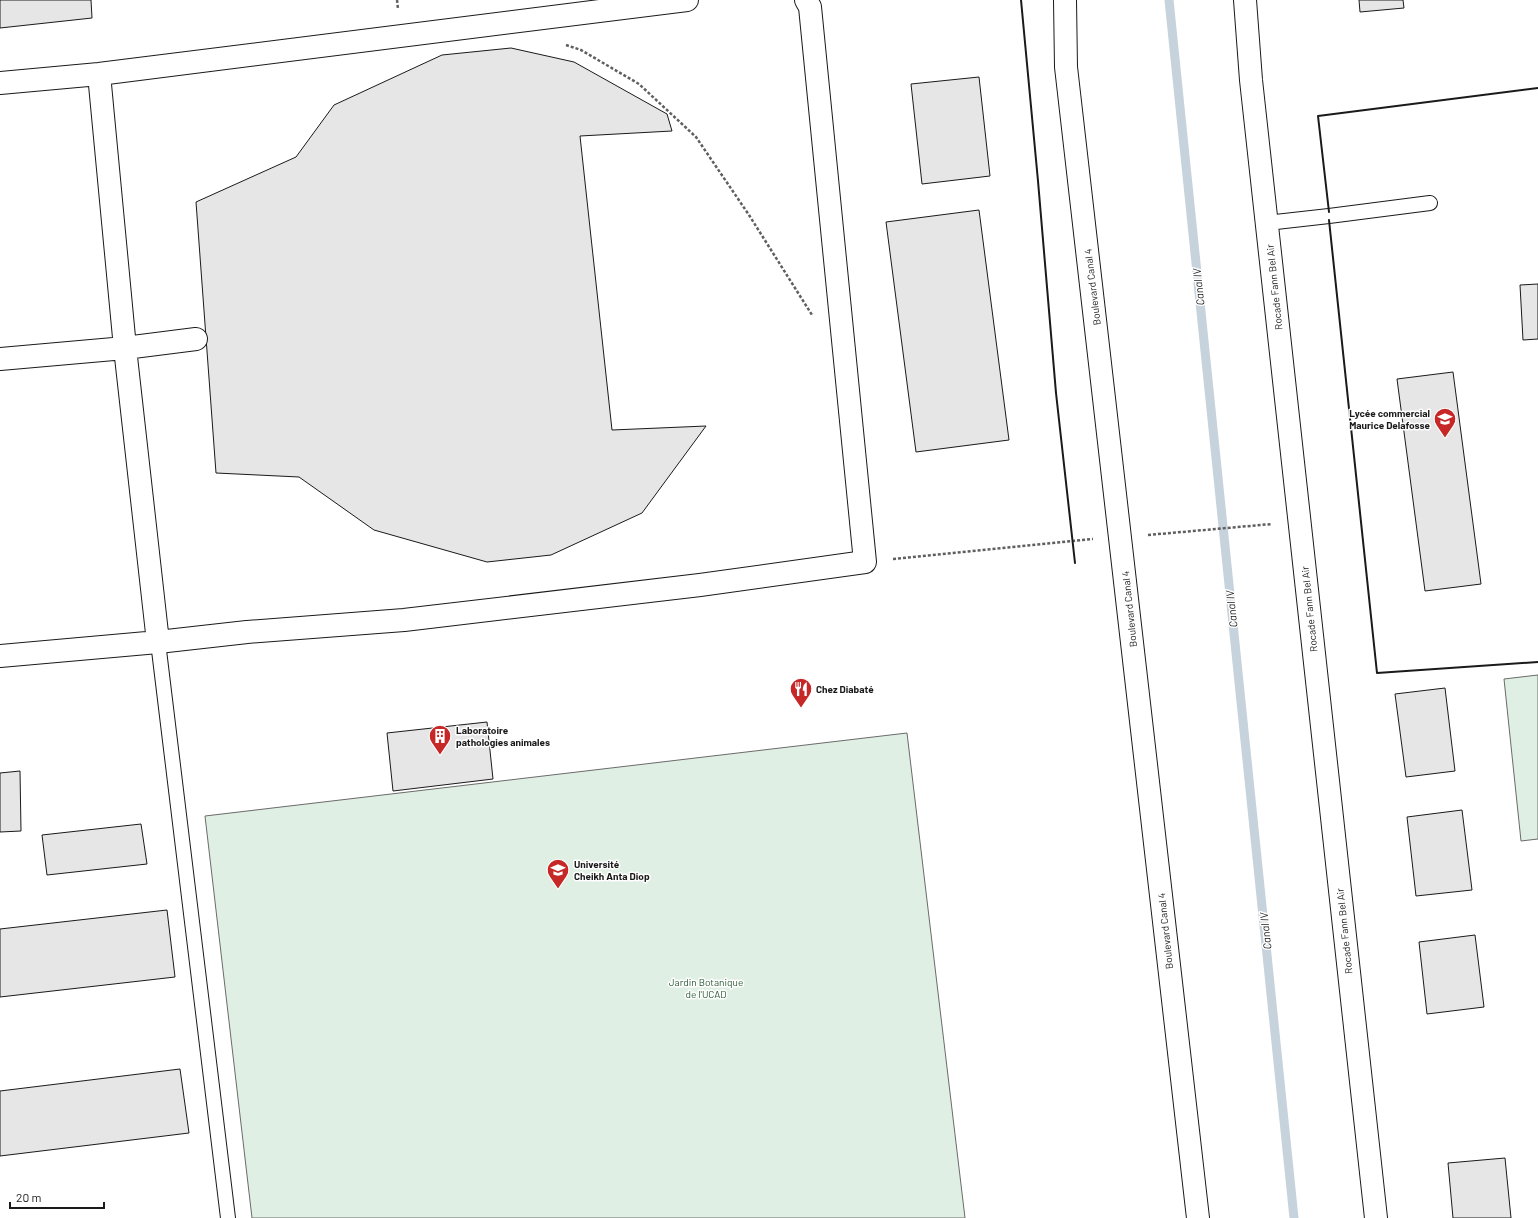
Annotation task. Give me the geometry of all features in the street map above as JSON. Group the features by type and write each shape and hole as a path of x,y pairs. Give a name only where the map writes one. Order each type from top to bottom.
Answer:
{"street":[{"path":"0,83 99,74 687,0"},
{"path":"0,656 158,642 247,632 404,620 692,586 865,562 810,6 806,0"},
{"name":"Boulevard Canal 4","path":"1065,0 1066,67 1198,1218"},
{"name":"Rocade Fann Bel Air","path":"1245,0 1251,80 1266,222 1376,1218"},
{"path":"99,74 125,348 158,642"},
{"path":"0,359 125,348 196,339"}],"lane":[{"path":"1266,222 1329,216 1430,203"},
{"path":"158,642 228,1218"}],"path":[{"path":"559,42 581,50 639,84 696,137 749,215 816,321"},
{"path":"865,562 1120,536 1191,532 1300,521"}],"green space":[{"path":"1538,675 1538,839 1521,841 1504,679"},
{"name":"Jardin Botanique de l'UCAD","path":"907,733 965,1218 252,1218 205,816"}],"building":[{"path":"0,0 91,0 92,18 0,28"},
{"path":"1359,0 1403,0 1404,8 1360,12"},
{"path":"511,48 574,62 667,114 672,131 580,136 612,430 706,426 642,513 551,555 487,562 374,530 299,477 216,473 196,202 296,157 334,105 442,55"},
{"path":"979,77 990,176 922,184 911,84"},
{"path":"979,210 1009,440 916,452 886,222"},
{"path":"1538,284 1538,339 1523,340 1520,285"},
{"path":"1453,372 1481,584 1425,591 1397,379"},
{"path":"1445,688 1455,771 1406,777 1395,694"},
{"name":"Laboratoire pathologies animales","path":"487,722 493,779 393,791 387,733"},
{"path":"20,771 21,831 0,832 0,773"},
{"path":"1462,810 1472,890 1416,896 1407,817"},
{"path":"141,824 147,864 47,875 42,835"},
{"path":"167,910 175,977 0,997 0,929"},
{"path":"1475,935 1484,1007 1427,1014 1419,942"},
{"path":"180,1069 189,1133 0,1156 0,1091"},
{"path":"1505,1158 1511,1218 1453,1218 1448,1163"}],"waterway":[{"name":"Canal IV","path":"1169,0 1294,1218"}],"wall":[{"path":"1021,0 1056,393 1075,563"},
{"path":"1329,212 1318,116 1538,88"},
{"path":"1329,220 1377,673 1538,662"}],"place":[{"name":"Lycée commercial Maurice Delafosse","path":"1445,438"},
{"name":"Chez Diabaté","path":"801,708"},
{"name":"Laboratoire pathologies animales","path":"440,756"},
{"name":"Université Cheikh Anta Diop","path":"558,890"}]}
